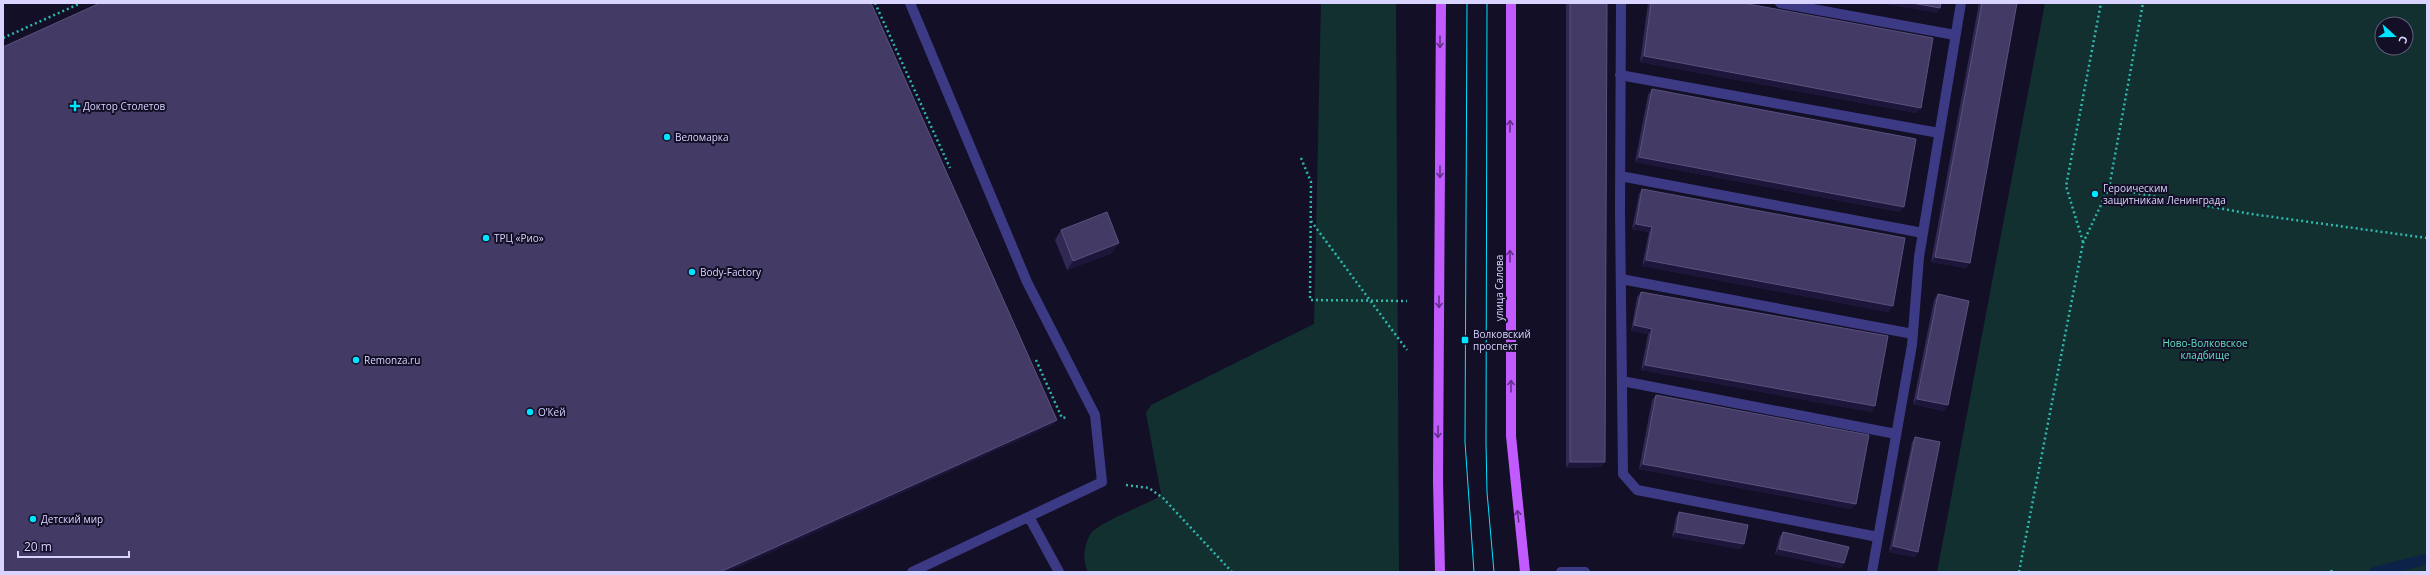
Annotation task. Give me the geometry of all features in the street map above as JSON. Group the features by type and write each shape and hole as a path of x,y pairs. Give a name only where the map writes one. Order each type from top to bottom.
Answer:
{"main road":[{"path":"1440,3 1438,480 1440,572"},
{"name":"улица Салова","path":"1511,3 1511,436 1525,572"}],"street":[{"path":"910,3 1027,282 1095,415 1102,482 912,572"},
{"path":"1621,3 1620,176 1623,474 1637,490 1878,537"},
{"path":"1780,3 1955,35"},
{"path":"1872,572 1913,334 1922,233 1961,3"},
{"path":"1620,75 1939,133"},
{"path":"1620,176 1922,233"},
{"path":"1621,279 1913,334"},
{"path":"1622,381 1896,434"},
{"path":"1029,517 1059,572"},
{"path":"1562,572 1585,572"}],"path":[{"path":"3,38 81,3"},
{"path":"2083,243 2066,186 2100,3"},
{"path":"2019,572 2083,243 2109,188 2143,3"},
{"path":"1301,158 1311,182 1310,300 1407,301"},
{"path":"2109,188 2251,214 2427,238"},
{"path":"1311,221 1407,350"},
{"path":"1102,482 1149,488 1163,498 1232,572"}],"green space":[{"path":"1321,3 1396,3 1399,572 1088,572 1084,557 1087,542 1091,533 1103,524 1157,498 1161,494 1146,413 1151,405 1314,324"},
{"name":"Ново-Волковское кладбище","path":"2045,3 2427,3 2427,572 1937,572"}],"building":[{"name":"ТРЦ «Рио»","path":"100,3 871,3 1057,420 720,572 3,572 3,47"},
{"path":"1570,3 1607,3 1605,462 1570,462"},
{"path":"1651,3 1743,3 1933,38 1921,108 1644,56"},
{"path":"1912,3 1941,3 1940,8"},
{"path":"1982,3 2017,3 1970,263 1935,257"},
{"path":"1652,89 1916,139 1904,207 1639,157"},
{"path":"1642,189 1905,238 1893,306 1646,260 1652,227 1636,224"},
{"path":"1107,212 1119,243 1073,261 1061,230"},
{"path":"1641,292 1888,336 1875,406 1645,365 1652,329 1634,325"},
{"path":"1938,294 1969,301 1948,405 1917,399"},
{"path":"1656,395 1869,435 1856,504 1643,464"},
{"path":"1915,437 1940,442 1918,552 1893,546"},
{"path":"1679,512 1748,525 1744,544 1676,532"},
{"path":"1783,532 1849,547 1844,563 1779,549"}],"waterway":[{"path":"2375,572 2427,559"}],"tram line":[{"path":"1467,3 1465,442 1474,572"},
{"path":"1487,3 1486,443 1487,492 1494,572"}],"place":[{"name":"Доктор Столетов","path":"75,106"},
{"name":"Веломарка","path":"667,137"},
{"name":"Героическим защитникам Ленинграда","path":"2095,194"},
{"name":"ТРЦ «Рио»","path":"486,238"},
{"name":"Body-Factory","path":"692,272"},
{"name":"Волковский проспект","path":"1465,340"},
{"name":"Remonza.ru","path":"356,360"},
{"name":"О’Кей","path":"530,412"},
{"name":"Детский мир","path":"33,519"}]}
